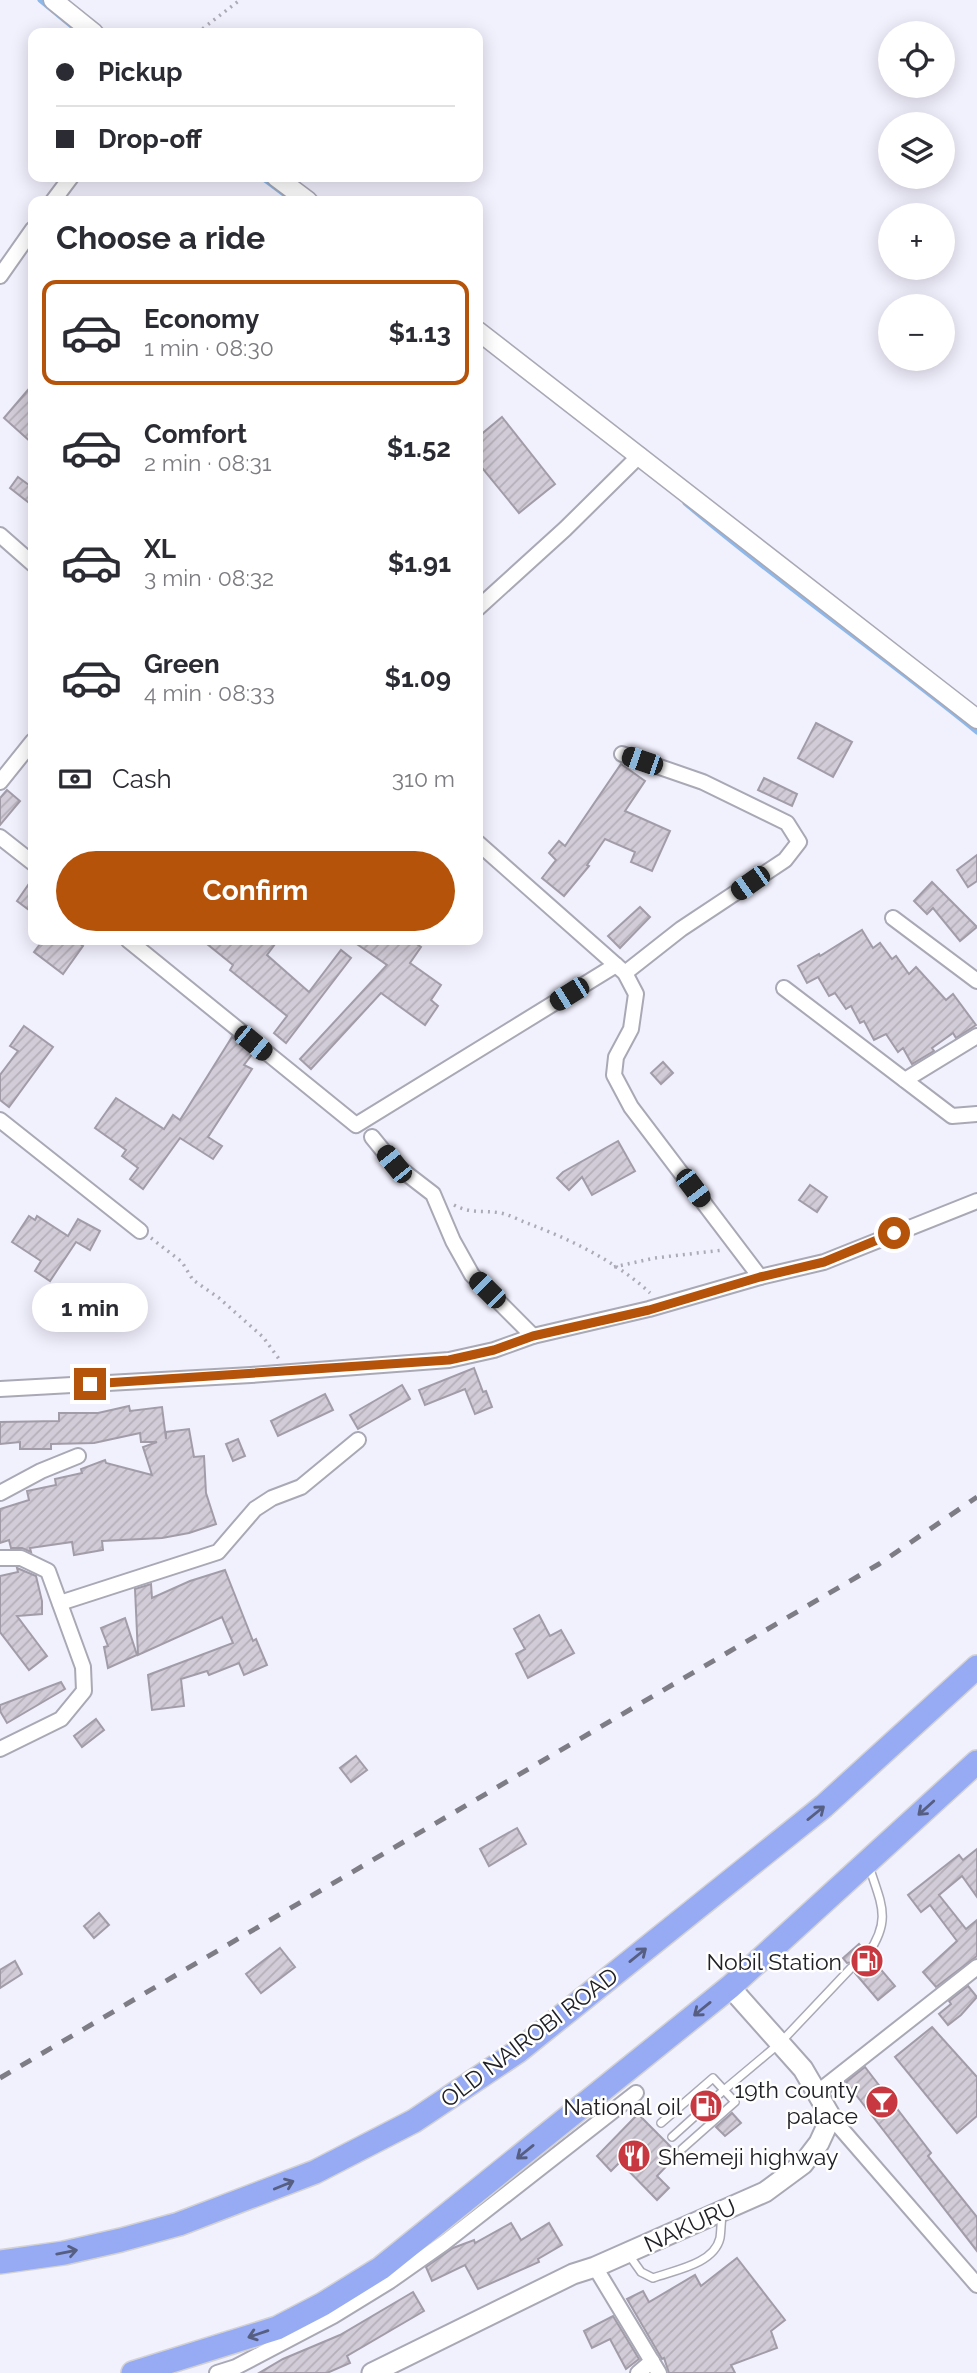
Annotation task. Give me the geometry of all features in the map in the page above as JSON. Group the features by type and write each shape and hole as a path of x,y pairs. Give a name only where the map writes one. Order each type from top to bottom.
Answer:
{"highway":[{"name":"OLD NAIROBI ROAD","path":"0,2262 64,2253 179,2224 315,2172 414,2120 517,2052 824,1807 977,1667"},
{"path":"132,2373 277,2328 381,2269 730,1987 977,1762"}],"main road":[{"path":"730,1987 803,2068 831,2117"},
{"name":"NAKURU","path":"372,2373 573,2274 596,2267 765,2192 803,2164 819,2143 831,2117"}],"street":[{"path":"53,0 88,28"},
{"path":"283,182 301,196"},
{"path":"0,276 28,236"},
{"path":"483,335 977,719"},
{"path":"483,603 565,529 640,455"},
{"path":"0,535 28,560"},
{"path":"0,782 28,747"},
{"path":"134,945 356,1125 621,969 785,860 799,842 787,823 703,782 622,754"},
{"path":"0,837 28,859"},
{"path":"483,847 621,969 636,994 631,1029 616,1057 614,1075 631,1107 760,1277"},
{"path":"894,918 977,981"},
{"path":"784,988 952,1116 977,1114"},
{"path":"905,1080 977,1036"},
{"path":"0,1120 140,1231"},
{"path":"372,1137 394,1164 433,1194 453,1241 472,1275 533,1336"},
{"path":"0,1389 449,1360 824,1262 977,1200"},
{"path":"60,1603 218,1552 255,1509 272,1498 301,1487 358,1440"},
{"path":"0,1493 41,1471 79,1456"},
{"path":"0,1558 21,1558 48,1570 83,1667 84,1691 61,1719 0,1749"},
{"path":"818,2092 977,1967"},
{"path":"217,2373 236,2367 333,2316 390,2281 454,2235 636,2093"},
{"path":"831,2117 977,2285"},
{"path":"596,2267 656,2367 638,2373"}],"lane":[{"path":"867,1862 882,1907 883,1923 879,1938 868,1954"},
{"path":"672,2137 780,2043 851,1968"},
{"path":"661,2123 713,2078 735,2102 682,2149"},
{"path":"628,2253 641,2272 653,2278 687,2266 708,2256 719,2241 722,2211"}],"path":[{"path":"204,28 240,0"},
{"path":"433,1194 465,1212 502,1213 551,1231 641,1284 663,1305"},
{"path":"140,1231 182,1262 193,1280 219,1298 263,1337 289,1372"},
{"path":"614,1267 655,1258 739,1249"}],"building":[{"path":"28,390 28,440 4,418"},
{"path":"502,417 555,484 519,513 483,469 483,433"},
{"path":"18,477 28,484 28,502 10,488"},
{"path":"816,723 852,742 833,777 798,758"},
{"path":"621,764 645,781 625,811 670,831 652,871 631,862 635,852 605,839 587,865 589,866 564,896 542,878 556,860 549,853 559,841 565,846"},
{"path":"764,778 797,794 792,806 758,790"},
{"path":"7,790 20,801 0,825 0,798"},
{"path":"977,855 977,881 968,887 957,870"},
{"path":"932,882 977,927 960,941 933,908 927,914 914,901"},
{"path":"28,885 28,909 17,901"},
{"path":"640,907 650,917 620,948 608,936"},
{"path":"862,930 873,948 880,943 892,959 896,956 909,974 916,967 946,1000 953,994 976,1025 956,1038 953,1033 932,1048 934,1051 912,1064 903,1048 898,1052 886,1034 874,1040 864,1021 860,1023 851,1006 846,1009 835,993 829,996 818,977 807,983 798,966"},
{"path":"39,945 83,946 63,974 34,952"},
{"path":"208,945 274,945 267,955 309,992 341,950 351,958 286,1043 274,1033 287,1016 230,970 233,965"},
{"path":"358,945 421,947 410,963 441,985 431,1000 438,1006 425,1025 381,993 311,1069 300,1059 387,965"},
{"path":"24,1026 53,1047 9,1107 0,1100 0,1075 18,1051 10,1046"},
{"path":"232,1037 253,1053 244,1065 252,1069 208,1137 222,1146 213,1159 180,1138 143,1189 130,1179 138,1168 122,1156 126,1150 95,1128 116,1098 164,1129 173,1115 180,1120"},
{"path":"663,1062 673,1073 661,1084 651,1073"},
{"path":"618,1141 635,1171 592,1195 582,1177 569,1190 557,1178 563,1172"},
{"path":"810,1185 827,1197 817,1212 799,1200"},
{"path":"29,1216 35,1220 37,1216 68,1236 78,1219 100,1231 90,1250 76,1242 50,1281 35,1271 41,1261 12,1242"},
{"path":"474,1368 492,1407 475,1414 465,1389 425,1405 419,1390"},
{"path":"402,1385 410,1399 358,1429 350,1415"},
{"path":"325,1394 333,1410 278,1436 271,1421"},
{"path":"129,1406 130,1411 162,1407 166,1439 166,1432 189,1429 194,1457 204,1456 206,1493 216,1524 162,1538 102,1541 103,1550 74,1555 72,1542 30,1548 31,1552 22,1548 11,1548 9,1540 0,1543 0,1509 29,1500 27,1491 56,1485 55,1479 82,1473 81,1469 105,1460 106,1463 152,1475 143,1447 157,1442 141,1442 140,1433 94,1443 51,1444 51,1449 20,1449 20,1442 0,1444 0,1422 59,1421 59,1413 98,1413"},
{"path":"238,1439 245,1456 233,1461 226,1444"},
{"path":"17,1568 36,1576 42,1601 42,1614 17,1616 47,1656 29,1670 0,1632 0,1576 18,1572"},
{"path":"225,1570 253,1641 256,1639 267,1665 244,1675 239,1663 209,1675 207,1671 181,1679 184,1706 152,1710 148,1675 233,1643 222,1617 138,1655 135,1589 151,1584 152,1598 190,1581"},
{"path":"539,1615 550,1636 561,1630 574,1653 528,1678 516,1654 525,1649 514,1629"},
{"path":"125,1618 137,1655 108,1668 104,1647 108,1646 101,1628"},
{"path":"61,1682 65,1689 7,1723 0,1711 0,1705"},
{"path":"96,1719 104,1730 82,1747 74,1736"},
{"path":"356,1756 367,1770 351,1782 340,1768"},
{"path":"517,1828 526,1844 489,1866 480,1849"},
{"path":"977,1849 977,1897 962,1876 939,1895 966,1929 977,1920 977,1956 936,1987 923,1972 957,1941 930,1905 921,1912 908,1895 959,1855 963,1860"},
{"path":"99,1913 109,1925 94,1938 84,1926"},
{"path":"859,1944 864,1950 863,1957 872,1959 895,1986 878,2000 855,1973 856,1964 847,1963 843,1958"},
{"path":"280,1948 295,1967 261,1993 246,1974"},
{"path":"15,1961 22,1974 0,1988 0,1970"},
{"path":"968,1986 977,1997 948,2025 939,2014 951,2004 949,2001"},
{"path":"932,2027 977,2077 977,2116 957,2133 895,2057"},
{"path":"865,2067 931,2153 928,2156 977,2217 977,2251 846,2082"},
{"path":"732,2113 741,2123 725,2136 716,2127"},
{"path":"638,2114 678,2154 657,2176 669,2188 657,2200 620,2162 611,2171 597,2156"},
{"path":"511,2223 521,2240 549,2223 562,2245 538,2259 539,2262 478,2289 465,2265 432,2281 426,2267 453,2248 474,2240 475,2243"},
{"path":"737,2258 785,2320 771,2331 777,2348 731,2365 735,2373 669,2373 664,2358 662,2359 627,2299 643,2291 649,2302 695,2275 701,2286"},
{"path":"413,2292 424,2311 347,2356 350,2363 327,2373 259,2373 283,2359 340,2335"},
{"path":"613,2316 639,2359 626,2369 610,2339 592,2348 584,2331"}],"waterway":[{"path":"40,0 74,28"},
{"path":"268,182 286,196"},
{"path":"685,503 977,732"}],"railway":[{"path":"0,2078 879,1564 977,1497"}],"place":[{"name":"Nobil Station","path":"867,1961"},
{"name":"19th county palace","path":"882,2102"},
{"name":"National oil","path":"706,2106"},
{"name":"Shemeji highway","path":"634,2156"}],"route":[{"path":"90,1384 449,1360 494,1350 533,1336 649,1310 760,1277 824,1262 894,1233"}]}
